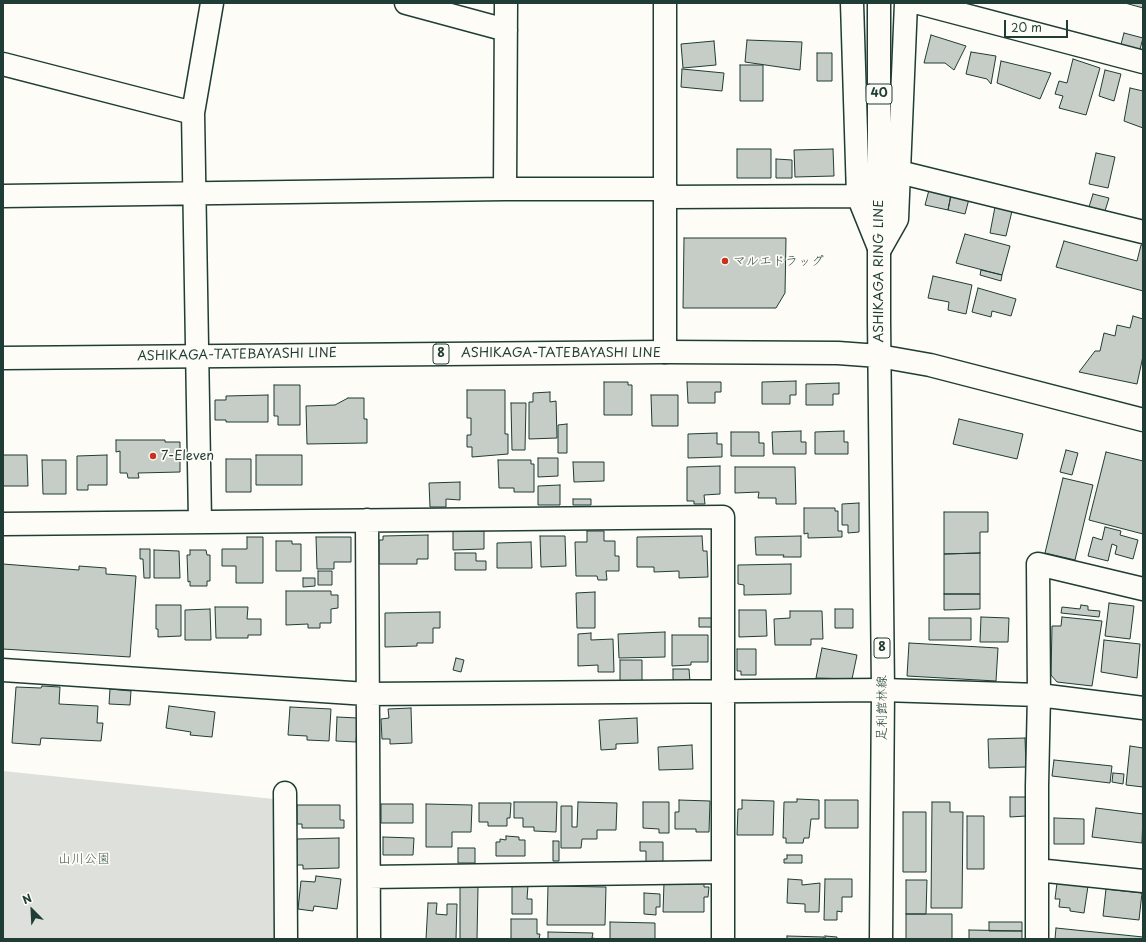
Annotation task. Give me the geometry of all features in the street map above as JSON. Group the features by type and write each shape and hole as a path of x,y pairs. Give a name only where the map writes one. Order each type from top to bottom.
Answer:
{"street":[{"path":"200,521 193,113 212,3"},
{"path":"406,3 506,30"},
{"path":"505,189 506,3"},
{"path":"665,3 665,352"},
{"path":"852,3 858,196 880,249"},
{"name":"ASHIKAGA RING LINE","path":"879,3 880,356"},
{"path":"880,249 897,220 906,3"},
{"path":"919,3 1143,62"},
{"path":"3,64 193,113"},
{"path":"899,172 1143,232"},
{"path":"3,196 505,189 858,196"},
{"name":"ASHIKAGA-TATEBAYASHI LINE","path":"3,358 198,355 665,352 838,353 880,356 930,365 1143,420"},
{"name":"足利館林線","path":"880,356 883,690 881,939"},
{"path":"3,524 723,517 723,939"},
{"path":"367,520 369,939"},
{"path":"1037,939 1039,695 1038,564 1143,589"},
{"path":"3,670 367,694 883,690 1039,695 1143,708"},
{"path":"285,794 286,939"},
{"path":"1037,870 1143,881"},
{"path":"369,877 723,872"}],"green space":[{"name":"山川公園","path":"3,771 274,799 277,805 277,939 3,939"}],"building":[{"path":"1125,3 1143,3 1143,8"},
{"path":"1124,33 1143,38 1139,53 1120,48"},
{"path":"931,35 966,46 954,70 945,63 924,63"},
{"path":"747,40 802,42 800,70 745,62"},
{"path":"714,41 716,65 683,68 681,44"},
{"path":"971,52 996,56 991,84 987,79 966,74"},
{"path":"817,53 832,53 832,81 817,81"},
{"path":"1073,59 1100,68 1086,115 1059,108 1063,96 1055,94 1059,81 1067,83"},
{"path":"1001,61 1051,73 1040,99 997,83"},
{"path":"740,65 763,65 763,101 740,101"},
{"path":"682,69 724,73 722,91 681,87"},
{"path":"1105,70 1121,74 1114,101 1099,96"},
{"path":"1130,88 1143,91 1143,128 1124,121"},
{"path":"737,149 771,149 771,178 737,178"},
{"path":"833,149 834,176 795,177 794,150"},
{"path":"1096,153 1115,157 1108,188 1089,184"},
{"path":"776,159 792,160 792,178 776,178"},
{"path":"929,190 951,195 948,210 925,205"},
{"path":"1093,194 1109,198 1105,211 1089,207"},
{"path":"951,195 969,199 965,214 948,210"},
{"path":"995,207 1012,211 1006,236 990,233"},
{"path":"965,234 1010,246 1002,275 956,263"},
{"path":"684,238 786,238 785,293 776,308 683,308"},
{"path":"1064,241 1137,261 1141,245 1143,245 1143,291 1056,267"},
{"path":"981,270 1002,275 1001,281 980,275"},
{"path":"933,276 972,285 966,314 948,310 949,302 928,298"},
{"path":"978,288 1016,299 1011,316 992,311 991,317 972,312"},
{"path":"1133,316 1143,319 1143,356 1137,384 1079,372 1095,351 1100,351 1104,333 1115,336 1117,325 1130,328"},
{"path":"796,381 796,395 790,395 790,404 762,404 762,382"},
{"path":"604,382 628,382 628,385 632,385 632,415 604,415"},
{"path":"687,382 721,382 721,392 715,392 715,403 688,403"},
{"path":"839,383 839,394 833,394 833,405 806,405 806,384"},
{"path":"274,385 300,385 300,425 278,425 278,416 274,416"},
{"path":"467,390 505,390 505,434 508,434 508,454 472,457 472,447 467,447 467,435 471,435 471,418 467,418"},
{"path":"550,392 550,402 556,401 557,438 529,439 529,402 533,402 533,393"},
{"path":"268,395 268,422 226,422 226,420 215,420 215,400 226,400 226,396"},
{"path":"651,395 678,395 678,426 652,426"},
{"path":"348,398 364,398 364,419 367,419 367,443 307,444 306,406 335,405"},
{"path":"511,403 526,403 525,450 512,450"},
{"path":"959,419 1023,434 1017,459 953,444"},
{"path":"567,424 567,453 558,453 558,425"},
{"path":"801,431 801,442 806,442 806,454 773,454 772,432"},
{"path":"844,431 844,442 848,442 848,454 815,454 815,432"},
{"path":"731,432 759,432 759,443 764,443 764,456 731,456"},
{"path":"717,433 717,444 722,444 722,457 688,458 688,434"},
{"path":"116,440 165,440 165,442 180,442 180,472 138,473 139,478 128,478 127,473 120,473 120,451 116,452"},
{"path":"1066,450 1078,453 1072,475 1060,472"},
{"path":"1106,452 1143,461 1143,534 1089,520"},
{"path":"3,455 27,455 28,486 3,486"},
{"path":"107,455 107,485 88,485 88,490 77,490 77,456"},
{"path":"256,455 302,455 302,485 256,485"},
{"path":"538,458 558,458 558,476 538,477"},
{"path":"226,459 251,459 251,492 226,492"},
{"path":"42,460 66,460 66,494 43,494"},
{"path":"498,460 531,460 531,464 534,464 534,492 514,492 514,488 499,488"},
{"path":"573,462 604,462 604,481 574,482"},
{"path":"720,466 720,494 704,495 705,504 694,504 694,501 687,501 687,467"},
{"path":"735,467 795,467 796,504 776,504 776,498 758,498 759,492 735,493"},
{"path":"1063,478 1093,485 1075,560 1045,553"},
{"path":"460,482 460,500 446,499 446,507 430,507 429,483"},
{"path":"560,485 560,505 538,505 538,486"},
{"path":"573,499 591,499 591,505 573,505"},
{"path":"859,503 859,532 848,533 848,525 842,525 842,504"},
{"path":"804,508 835,508 835,511 838,511 838,531 842,531 842,537 808,538 808,533 804,534"},
{"path":"944,512 988,512 988,532 980,532 980,553 944,554"},
{"path":"1105,527 1121,531 1120,535 1138,540 1133,559 1115,554 1117,546 1112,544 1108,561 1088,556 1093,537 1102,540"},
{"path":"453,531 484,531 484,549 453,550"},
{"path":"587,531 604,531 604,541 615,541 615,556 619,556 619,571 606,571 607,580 598,580 597,576 576,576 575,542 587,542"},
{"path":"428,535 428,559 417,559 417,564 379,564 379,540 383,540 383,536"},
{"path":"540,536 565,536 566,566 541,567"},
{"path":"702,536 703,551 707,551 708,577 679,578 679,571 654,572 654,567 637,567 637,537"},
{"path":"801,536 801,557 783,557 784,555 756,555 755,537"},
{"path":"247,537 263,537 263,583 236,583 236,566 222,566 222,549 247,549"},
{"path":"316,537 351,537 351,562 334,562 334,569 317,569"},
{"path":"276,541 292,541 292,544 301,544 301,571 276,571"},
{"path":"531,542 532,568 497,568 497,543"},
{"path":"140,549 150,549 150,578 144,578 143,559 140,559"},
{"path":"154,550 179,551 180,578 154,578"},
{"path":"190,550 206,550 207,555 210,555 210,581 207,581 207,586 190,586 190,581 188,582 187,555 190,555"},
{"path":"455,553 476,553 476,561 486,561 486,570 455,570"},
{"path":"980,553 980,594 944,594 944,554"},
{"path":"3,564 79,570 79,566 106,568 106,574 136,576 130,657 3,649"},
{"path":"791,564 791,594 744,595 744,585 738,584 738,565"},
{"path":"318,571 332,571 332,585 318,585"},
{"path":"303,578 315,578 315,586 303,587"},
{"path":"286,591 331,591 331,595 338,595 338,608 331,609 331,623 320,623 320,628 308,628 308,624 286,625"},
{"path":"595,592 595,628 577,628 576,593"},
{"path":"944,594 980,594 980,609 944,610"},
{"path":"1109,603 1134,606 1130,639 1105,636"},
{"path":"156,605 181,605 181,636 158,637 158,629 156,629"},
{"path":"1081,605 1088,606 1088,610 1100,611 1099,617 1061,613 1062,607 1080,609"},
{"path":"215,607 248,607 247,619 261,619 261,635 248,635 248,638 216,638"},
{"path":"210,609 211,640 185,640 185,610"},
{"path":"835,609 853,609 853,628 835,628"},
{"path":"739,610 766,610 767,636 739,637"},
{"path":"790,611 822,611 823,639 811,639 811,645 775,645 774,619 790,618"},
{"path":"440,612 440,628 433,628 433,643 417,643 417,646 385,647 385,613"},
{"path":"981,617 1009,618 1008,642 980,642"},
{"path":"1062,617 1102,621 1092,686 1057,682 1051,675 1052,626 1061,626"},
{"path":"699,618 713,618 713,627 699,627"},
{"path":"929,618 971,618 971,640 929,640"},
{"path":"665,632 665,657 619,658 618,634"},
{"path":"591,633 591,640 613,639 614,672 598,672 598,665 578,666 578,634"},
{"path":"672,635 708,635 708,662 691,662 691,665 672,666"},
{"path":"1104,640 1140,644 1137,678 1101,672"},
{"path":"909,643 998,648 996,681 907,676"},
{"path":"822,648 857,655 852,679 816,678"},
{"path":"737,649 756,649 756,675 741,675 741,671 737,671"},
{"path":"456,658 464,660 461,672 453,670"},
{"path":"620,660 642,660 642,682 620,683"},
{"path":"673,669 689,669 690,682 673,682"},
{"path":"42,686 60,687 59,704 98,706 97,723 103,723 101,741 41,738 40,745 12,743 16,687 41,688"},
{"path":"110,689 131,691 130,705 109,704"},
{"path":"169,706 215,712 212,737 190,735 191,732 166,728"},
{"path":"290,707 331,709 329,741 307,740 307,736 288,735"},
{"path":"411,708 412,743 390,744 390,739 382,739 381,719 389,718 388,709"},
{"path":"337,717 358,718 356,742 336,741"},
{"path":"637,718 638,743 616,744 616,749 601,750 599,720"},
{"path":"1025,738 1026,767 989,768 988,739"},
{"path":"692,745 693,769 659,770 658,747"},
{"path":"1130,746 1143,748 1143,787 1126,785"},
{"path":"1054,760 1112,766 1110,783 1052,776"},
{"path":"1113,773 1124,774 1123,784 1112,782"},
{"path":"1010,797 1026,797 1026,816 1010,817"},
{"path":"797,799 819,800 819,819 811,819 809,838 804,838 803,843 786,843 786,838 783,838 784,802 797,802"},
{"path":"679,800 710,801 709,832 696,832 696,829 675,829 675,812 679,812"},
{"path":"742,800 774,801 773,835 737,835 738,809 742,809"},
{"path":"825,800 858,800 858,828 825,828"},
{"path":"514,802 557,802 556,832 534,831 534,827 523,827 523,818 514,818"},
{"path":"578,802 617,803 616,830 597,830 597,839 582,839 581,848 561,848 561,806 572,806 572,827 577,827"},
{"path":"643,802 669,802 669,833 659,833 659,829 643,828"},
{"path":"932,802 950,802 950,812 963,812 962,908 931,908"},
{"path":"479,803 511,803 510,818 507,818 507,826 488,826 488,822 479,822"},
{"path":"381,804 413,804 413,823 381,823"},
{"path":"426,804 472,805 471,832 452,832 452,847 426,847"},
{"path":"297,805 340,805 340,820 344,820 344,828 302,828 302,824 297,824"},
{"path":"1096,808 1143,814 1142,843 1092,837"},
{"path":"903,812 926,812 926,872 903,872"},
{"path":"967,816 984,816 984,869 967,869"},
{"path":"1054,818 1084,819 1084,844 1054,844"},
{"path":"506,836 519,837 519,840 525,840 525,856 496,856 496,842 500,842 500,839 506,840"},
{"path":"383,837 414,838 413,855 383,855"},
{"path":"339,838 339,868 303,869 303,865 297,865 297,839"},
{"path":"553,841 559,841 559,861 553,861"},
{"path":"640,842 663,842 663,862 646,862 646,851 640,851"},
{"path":"458,848 475,848 475,863 458,863"},
{"path":"787,855 802,855 802,863 784,863 784,859 787,859"},
{"path":"316,876 341,879 337,909 314,906 313,911 298,909 301,881 315,882"},
{"path":"788,879 802,880 802,885 820,883 819,912 805,912 805,904 787,903"},
{"path":"825,879 852,879 852,897 842,897 842,912 837,911 837,920 824,920"},
{"path":"906,880 927,880 926,914 906,914"},
{"path":"664,883 704,883 704,887 709,887 708,897 704,897 704,912 663,912"},
{"path":"1057,883 1088,886 1084,913 1070,911 1070,908 1059,907 1060,899 1055,899"},
{"path":"512,885 528,885 527,899 532,899 532,914 512,914"},
{"path":"460,886 478,887 477,939 460,939"},
{"path":"548,886 606,887 605,925 547,925"},
{"path":"1106,889 1142,893 1139,920 1103,916"},
{"path":"644,893 660,894 660,907 656,907 656,915 644,914"},
{"path":"428,903 437,903 436,914 447,915 447,904 457,904 456,939 426,939"},
{"path":"906,914 952,914 952,939 906,939"},
{"path":"511,919 537,919 537,934 540,934 539,939 511,939"},
{"path":"610,922 655,923 655,939 610,939"},
{"path":"989,922 1022,922 1022,931 989,931"},
{"path":"1056,928 1143,937 1143,939 1055,939"},
{"path":"969,930 1022,931 1022,939 969,939"},
{"path":"548,932 593,933 592,938 599,939 548,939"},
{"path":"787,936 824,937 824,939 787,939"},
{"path":"825,936 837,937 837,939 825,939"}],"place":[{"name":"マルエドラッグ","path":"725,261"},
{"name":"7-Eleven","path":"153,456"}]}
